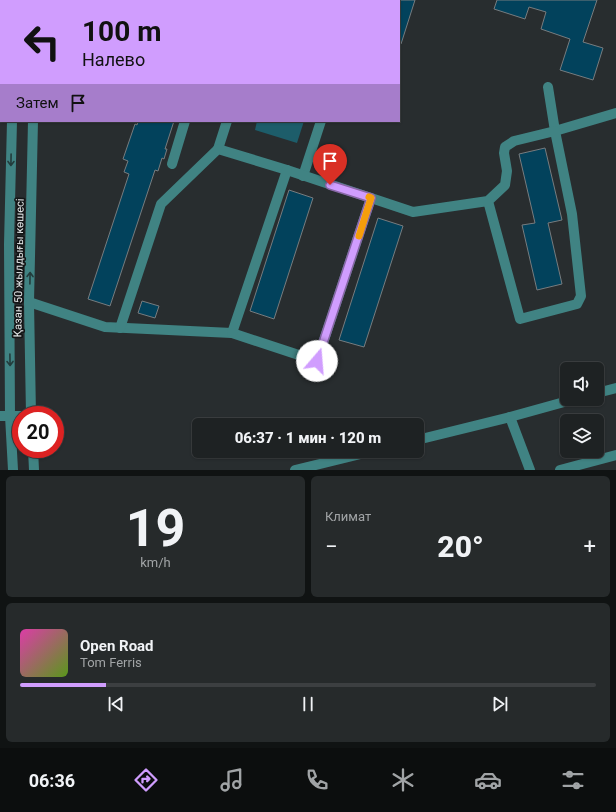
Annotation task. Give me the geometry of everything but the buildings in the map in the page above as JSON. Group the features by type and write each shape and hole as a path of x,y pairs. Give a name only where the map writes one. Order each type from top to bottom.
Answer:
{"street":[{"path":"488,201 520,319 577,304 581,296 572,214 555,131 548,87"},
{"path":"218,149 287,170 413,212 488,201 505,185 507,171 504,153 505,147 514,141 555,131 616,113"},
{"name":"Қазан 50 жылдығы көшесі","path":"12,122 4,244 5,416 13,470"},
{"name":"Қазан 50 жылдығы көшесі","path":"31,406 29,302 33,122"},
{"path":"172,164 185,122"},
{"path":"120,328 161,204 218,149 227,122"},
{"path":"303,176 321,122"},
{"path":"232,333 287,170"},
{"path":"29,302 105,327 232,333 317,361 371,198"},
{"path":"604,391 616,388"},
{"path":"424,438 510,418 560,403"},
{"path":"510,418 527,469"},
{"path":"560,470 616,455"},
{"path":"33,458 34,470"},
{"path":"295,470 344,458"}],"shaded area":[{"path":"257,122 304,122 297,143 255,130"}],"slow traffic":[{"path":"359,236 371,198 369,197"}],"route":[{"path":"317,361 371,198 330,185"}]}
